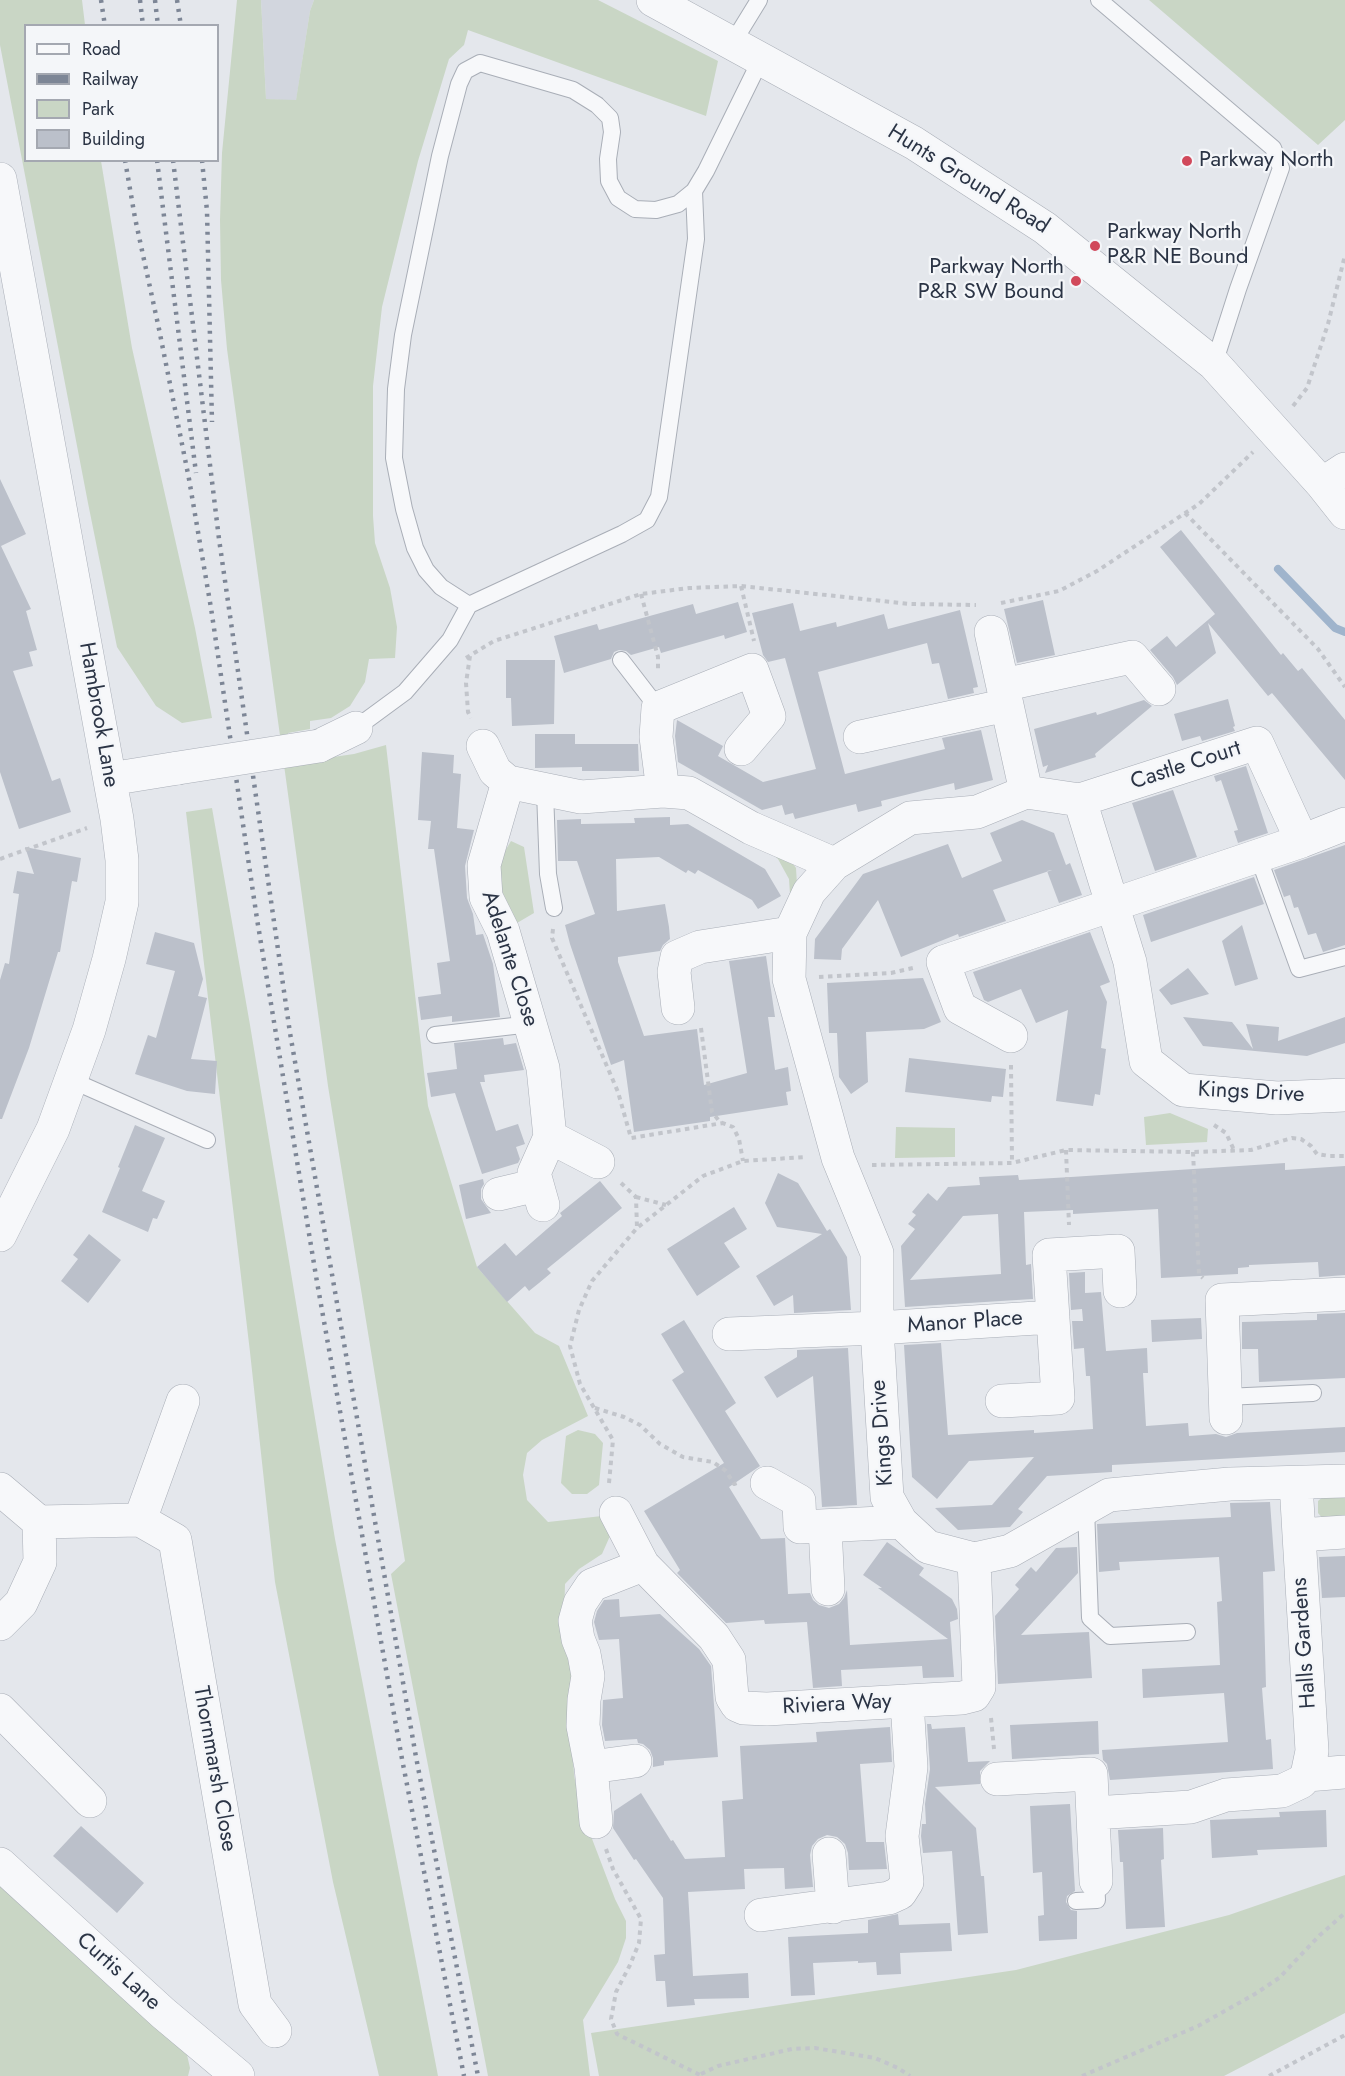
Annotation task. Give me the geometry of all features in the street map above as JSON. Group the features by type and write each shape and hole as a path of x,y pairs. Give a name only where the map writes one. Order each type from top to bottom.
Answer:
{"street":[{"name":"Hunts Ground Road","path":"653,0 914,143 1045,228 1214,364 1275,431 1334,476 1345,513"},
{"name":"Hambrook Lane","path":"0,179 110,778 122,860 122,902 110,959 89,1030 52,1128 0,1235"},
{"path":"989,614 1026,792 1080,800"},
{"path":"860,737 1132,657 1159,689"},
{"path":"663,791 656,737 658,708 752,670 769,716 741,749"},
{"path":"110,778 319,746 356,728"},
{"name":"Castle Court","path":"1080,800 1257,743 1302,841"},
{"path":"483,746 495,771 508,782 581,797 663,791 689,793 751,828 834,864"},
{"name":"Adelante Close","path":"499,1194 540,1195 534,1173 550,1137 543,1068 503,931 486,897 484,866 508,782"},
{"name":"Kings Drive","path":"1026,792 977,812 909,818 834,864 809,892 790,933 789,979 838,1158 878,1252 877,1328 887,1497 901,1522 928,1547 974,1559 1010,1551 1109,1495 1230,1484 1345,1481"},
{"name":"Kings Drive","path":"1080,800 1130,962 1146,1061 1183,1090 1277,1098 1345,1095"},
{"path":"1011,1036 960,1008 943,962 1113,906 1345,824"},
{"path":"678,1008 674,972 677,957 700,947 790,933"},
{"path":"550,1137 598,1162"},
{"name":"Manor Place","path":"1002,1401 1058,1398 1049,1255 1118,1251 1120,1291"},
{"path":"1225,1408 1222,1300 1345,1294"},
{"name":"Manor Place","path":"729,1334 1053,1317"},
{"path":"0,1489 39,1522 140,1520 183,1401"},
{"path":"767,1483 799,1501 800,1527 901,1522"},
{"path":"1296,1483 1299,1535 1345,1532"},
{"name":"Riviera Way","path":"616,1513 643,1565 714,1637 729,1660 732,1697 737,1705 744,1708 767,1709 962,1698 974,1695"},
{"name":"Thornmarsh Close","path":"140,1520 175,1540 255,2004 275,2031"},
{"path":"0,1624 21,1603 40,1562 39,1522"},
{"path":"825,1526 828,1589"},
{"name":"Halls Gardens","path":"1299,1535 1309,1763"},
{"path":"974,1559 979,1687 974,1695"},
{"path":"596,1822 591,1767 583,1726 588,1676 575,1621 580,1603 592,1585 643,1565"},
{"path":"761,1915 889,1898 900,1893 907,1881 902,1836 911,1767 907,1701"},
{"path":"0,1710 90,1801"},
{"path":"591,1767 635,1761"},
{"path":"1093,1813 1191,1807 1226,1795 1282,1791 1301,1782 1309,1763 1345,1772"},
{"path":"997,1779 1091,1774 1093,1813 1086,1891"},
{"path":"829,1854 833,1906"},
{"name":"Curtis Lane","path":"0,1864 163,2013 238,2076"}],"lane":[{"path":"732,44 759,0"},
{"path":"1099,0 1273,148 1281,168 1214,364"},
{"path":"469,605 441,587 426,570 415,548 404,509 394,458 396,389 404,335 440,156 459,84 465,71 480,63 573,90 597,105 610,118 612,132 608,159 609,181 618,198 635,208 656,210 678,204 694,191 761,59"},
{"path":"356,728 405,692 450,640 469,605 622,534 647,520 659,497 696,239 694,191"},
{"path":"621,660 658,708"},
{"path":"545,791 548,874 554,908"},
{"path":"1258,856 1299,969 1345,957"},
{"path":"435,1035 531,1024"},
{"path":"72,1080 207,1140"},
{"path":"1225,1408 1313,1393"},
{"path":"1086,1508 1090,1618 1110,1636 1187,1632"}],"path":[{"path":"461,661 494,641 641,594 688,588 741,586 989,614 1059,591 1097,571 1199,504 1275,431 1307,388 1328,324 1345,255"},
{"path":"1185,513 1318,649 1345,687"},
{"path":"741,586 760,664 752,670"},
{"path":"641,594 658,657 658,708"},
{"path":"470,656 466,683 468,712 483,746"},
{"path":"0,859 98,825"},
{"path":"554,908 552,938 618,1092 631,1138 723,1123"},
{"path":"789,979 891,973 943,962"},
{"path":"678,1008 701,1028 712,1112 723,1123 733,1127 739,1139 743,1161"},
{"path":"1011,1036 1012,1163"},
{"path":"1066,1150 1070,1254"},
{"path":"1193,1152 1199,1274 1222,1300"},
{"path":"598,1162 636,1197 666,1205"},
{"path":"636,1197 637,1228"},
{"path":"595,1408 624,1417 640,1425 660,1444 683,1457 713,1462 726,1472 734,1484 767,1483"},
{"path":"974,1695 990,1714 997,1779"},
{"path":"596,1822 613,1869 640,1919 639,1943 616,1992 611,2019 616,2034 702,2075 718,2066 792,2049 815,2048 875,2058 910,2076"},
{"path":"1082,2076 1198,2026 1255,1994 1279,1978 1320,1935 1345,1913"},
{"path":"1269,2076 1345,2035"}],"shaded area":[{"path":"261,0 314,0 310,11 296,101 266,99"}],"green space":[{"path":"0,0 82,0 85,24 24,24 24,162 101,162 132,348 195,628 212,718 182,723 156,706 117,647 0,45"},
{"path":"237,0 261,0 266,99 296,100 310,11 314,0 598,0 718,61 706,116 468,30 464,45 449,59 418,161 382,307 373,386 375,543 390,588 397,627 395,658 369,659 365,682 350,706 331,718 310,721 310,729 288,733 292,763 354,754 386,745 428,1106 477,1267 535,1333 559,1346 588,1416 542,1440 527,1453 523,1475 527,1500 548,1522 602,1516 610,1536 602,1554 579,1569 565,1584 564,1621 573,1659 570,1698 574,1775 581,1810 615,1899 626,1921 626,1938 618,1962 583,2020 590,2076 488,2076 391,1574 405,1561 328,1086 227,349 221,280 220,220 222,153"},
{"path":"1149,0 1345,0 1345,120 1318,145"},
{"path":"212,808 335,1539 438,2076 379,2076 333,1882 275,1582 186,812"},
{"path":"511,841 524,847 534,913 517,923 498,884 499,861"},
{"path":"769,852 791,861 796,868 797,885 790,894 789,879 778,859"},
{"path":"1170,1113 1208,1129 1207,1142 1146,1145 1144,1117"},
{"path":"896,1127 955,1128 955,1157 895,1158"},
{"path":"578,1430 595,1434 603,1443 599,1485 587,1494 572,1494 561,1483 566,1436"},
{"path":"1345,1493 1345,1520 1324,1520 1318,1513 1318,1501 1325,1495"},
{"path":"1345,1875 1345,2013 1224,2076 599,2076 591,2033 1016,1970 1229,1915"},
{"path":"0,1886 185,2046 190,2068 188,2076 0,2076"}],"building":[{"path":"0,479 26,534 1,546 31,609 26,611 37,650 29,652 33,666 13,671 52,781 60,778 71,812 19,829 0,772"},
{"path":"1181,530 1281,655 1283,653 1298,671 1302,668 1345,720 1345,780 1272,693 1268,696 1208,623 1216,653 1177,685 1150,650 1167,636 1176,647 1215,614 1160,547"},
{"path":"1043,600 1055,655 1017,663 1004,609"},
{"path":"738,602 747,632 725,639 724,635 661,653 659,647 631,655 619,650 614,652 611,659 564,673 554,636 597,624 599,630 693,604 696,614"},
{"path":"793,603 800,631 836,622 837,627 884,614 888,629 960,610 978,687 973,688 974,693 948,699 939,663 932,664 927,643 818,672 845,774 945,749 942,738 981,730 993,780 955,790 954,783 881,801 882,806 858,812 856,804 795,819 793,813 785,815 782,805 762,810 678,762 675,736 677,720 723,746 718,756 763,782 816,769 785,658 768,662 763,655 752,613"},
{"path":"506,660 555,660 554,724 512,726 511,698 506,698"},
{"path":"1228,699 1235,731 1202,741 1200,736 1182,741 1174,714"},
{"path":"1144,700 1152,706 1095,754 1096,757 1045,773 1048,765 1043,767 1034,729 1096,712 1097,715"},
{"path":"535,734 575,734 575,744 638,744 639,771 582,771 582,767 535,768"},
{"path":"422,752 454,755 453,773 461,774 457,828 474,830 465,866 467,898 473,914 476,935 483,934 493,964 500,1017 452,1022 452,1016 421,1020 418,997 441,994 437,963 450,961 434,849 428,849 431,821 418,820"},
{"path":"1246,766 1268,833 1238,843 1234,831 1238,830 1221,780 1216,782 1214,776"},
{"path":"1173,790 1197,857 1155,871 1132,803"},
{"path":"670,817 670,825 688,824 765,869 781,896 758,909 752,900 698,870 695,874 688,870 686,873 659,857 616,859 617,911 665,904 669,927 670,939 660,951 618,957 644,1036 697,1029 704,1085 747,1073 729,961 766,956 775,1017 768,1017 775,1070 788,1067 791,1091 786,1092 788,1105 710,1117 710,1121 634,1132 624,1060 611,1065 565,925 595,914 577,861 558,861 557,820 581,819 581,824 635,823 634,818"},
{"path":"1022,820 1054,833 1066,865 1070,863 1082,895 1059,903 1047,872 993,890 1006,921 959,937 958,934 901,957 878,900 842,949 841,960 814,959 815,939 863,874 948,844 962,878 1002,861 990,833"},
{"path":"1345,845 1345,945 1323,952 1316,933 1308,935 1298,907 1294,908 1290,895 1284,897 1274,870"},
{"path":"25,847 81,858 77,882 72,881 60,952 58,952 29,1048 2,1119 0,1119 0,980 5,963 9,964 19,894 13,893 17,871 34,874"},
{"path":"1254,877 1264,904 1151,942 1143,915"},
{"path":"1242,925 1258,979 1235,986 1222,941"},
{"path":"155,932 194,943 203,979 198,996 207,998 191,1059 217,1061 215,1094 187,1091 135,1074 148,1035 156,1038 175,971 146,964"},
{"path":"1090,932 1110,982 1100,986 1107,1002 1101,1048 1106,1049 1100,1095 1095,1094 1093,1106 1056,1101 1068,1010 1036,1023 1021,989 988,1002 984,1000 973,972"},
{"path":"1188,968 1209,994 1171,1005 1159,990"},
{"path":"923,978 941,1022 924,1029 866,1032 868,1082 851,1094 839,1077 837,1033 829,1033 827,983"},
{"path":"1183,1017 1232,1022 1253,1049 1246,1024 1279,1027 1278,1041 1345,1017 1345,1043 1307,1056 1203,1046"},
{"path":"503,1038 504,1045 516,1043 524,1070 484,1075 485,1082 480,1082 496,1131 518,1124 525,1144 516,1147 520,1159 518,1163 482,1174 455,1093 431,1097 427,1073 457,1069 454,1043"},
{"path":"909,1058 1006,1069 1003,1097 992,1096 991,1102 905,1092"},
{"path":"135,1125 165,1138 142,1191 165,1201 157,1219 153,1218 148,1232 102,1212"},
{"path":"1285,1163 1285,1170 1345,1166 1345,1275 1319,1277 1318,1262 1249,1265 1249,1267 1238,1268 1238,1274 1161,1278 1158,1209 1073,1214 1073,1210 1024,1212 1026,1265 1031,1264 1033,1299 905,1307 901,1246 915,1229 908,1224 916,1215 912,1212 928,1193 937,1201 948,1187 980,1185 979,1177 1018,1175 1019,1180","holes":["998,1214 1001,1274 910,1280 963,1216"]},
{"path":"778,1173 798,1183 827,1231 830,1229 847,1257 851,1310 794,1313 793,1295 774,1306 756,1276 822,1234 777,1227 765,1203"},
{"path":"483,1179 481,1199 491,1213 466,1219 459,1185"},
{"path":"600,1181 622,1208 547,1269 551,1273 539,1283 529,1291 525,1286 507,1302 477,1267 505,1243 516,1256 562,1216 560,1213"},
{"path":"734,1207 747,1229 724,1243 740,1267 697,1296 667,1249"},
{"path":"89,1234 121,1260 88,1303 61,1281 78,1259 73,1255"},
{"path":"1085,1272 1085,1293 1101,1292 1106,1351 1147,1348 1148,1373 1143,1373 1146,1426 1188,1423 1189,1436 1216,1434 1226,1437 1237,1433 1345,1427 1345,1452 1112,1465 1112,1472 1047,1476 1018,1509 1023,1512 1010,1527 958,1530 935,1508 992,1505 1034,1457 969,1461 937,1499 912,1477 904,1345 941,1343 948,1435 1093,1429 1090,1376 1086,1376 1084,1348 1074,1349 1072,1321 1083,1321 1082,1309 1071,1310 1069,1273"},
{"path":"1345,1313 1345,1378 1259,1382 1258,1349 1242,1349 1242,1322 1317,1320 1317,1314"},
{"path":"1201,1318 1202,1339 1152,1342 1151,1320"},
{"path":"684,1320 736,1403 725,1411 760,1466 729,1487 761,1539 785,1538 788,1594 810,1593 819,1605 829,1608 839,1604 847,1590 850,1645 948,1639 863,1575 887,1542 924,1568 919,1575 952,1599 957,1609 958,1619 950,1622 954,1677 923,1678 922,1666 841,1670 842,1686 813,1688 807,1622 765,1624 764,1620 726,1623 677,1573 680,1570 644,1511 724,1463 672,1380 684,1372 661,1334"},
{"path":"848,1348 857,1505 822,1507 813,1376 777,1398 764,1377 797,1357 797,1350"},
{"path":"1270,1502 1275,1571 1263,1572 1266,1687 1262,1688 1266,1740 1271,1739 1273,1769 1110,1780 1102,1750 1228,1742 1224,1693 1143,1698 1142,1669 1220,1665 1217,1602 1222,1601 1219,1557 1119,1562 1120,1570 1099,1572 1097,1524 1231,1517 1230,1503"},
{"path":"1077,1547 1078,1573 1021,1635 1089,1632 1092,1678 998,1684 995,1616 1019,1589 1015,1585 1031,1567 1036,1572 1056,1548"},
{"path":"1345,1556 1345,1597 1322,1598 1319,1557"},
{"path":"619,1599 620,1617 660,1614 699,1649 711,1666 718,1757 664,1761 664,1765 653,1767 650,1750 638,1743 637,1739 605,1741 602,1725 603,1700 623,1698 619,1639 599,1640 594,1622 597,1611 604,1600"},
{"path":"1098,1721 1099,1754 1012,1759 1010,1725"},
{"path":"927,1724 931,1724 932,1729 965,1727 968,1762 990,1761 980,1771 980,1784 935,1787 976,1828 981,1876 984,1876 988,1933 958,1935 952,1851 923,1853 922,1824 926,1824 925,1804 930,1769"},
{"path":"890,1727 892,1762 860,1764 866,1842 884,1842 887,1869 849,1870 845,1844 837,1837 827,1835 818,1839 812,1846 810,1855 813,1887 785,1889 784,1868 744,1869 745,1889 688,1892 693,1976 748,1973 749,1998 694,1999 695,2005 667,2007 665,1981 656,1981 654,1955 665,1954 663,1898 613,1828 614,1811 641,1793 685,1859 725,1857 722,1801 743,1799 740,1746 817,1742 816,1732"},
{"path":"1070,1804 1075,1891 1067,1896 1066,1902 1071,1910 1077,1911 1077,1939 1039,1941 1038,1916 1044,1915 1042,1872 1033,1873 1030,1806"},
{"path":"1326,1810 1327,1847 1257,1850 1258,1855 1212,1858 1210,1820 1280,1817 1279,1812"},
{"path":"81,1826 144,1883 117,1913 53,1856"},
{"path":"1163,1828 1164,1859 1161,1860 1165,1927 1126,1929 1123,1862 1120,1862 1118,1830"},
{"path":"898,1914 899,1925 950,1923 952,1951 900,1953 901,1974 877,1975 876,1962 813,1963 815,1995 791,1996 788,1937 868,1933 868,1920"}],"waterway":[{"path":"1278,569 1335,628 1345,632"}],"railway":[{"path":"101,0 105,24"},
{"path":"140,0 143,24"},
{"path":"155,0 158,24"},
{"path":"177,0 181,24"},
{"path":"125,162 189,479 211,608 257,919 317,1282 402,1759 464,2076"},
{"path":"157,162 196,473"},
{"path":"173,162 219,539 290,1033 416,1757 478,2076"},
{"path":"202,162 207,211 212,422"}],"place":[{"name":"Parkway North","path":"1187,161"},
{"name":"Parkway North P&R NE Bound","path":"1095,246"},
{"name":"Parkway North P&R SW Bound","path":"1076,281"}]}
